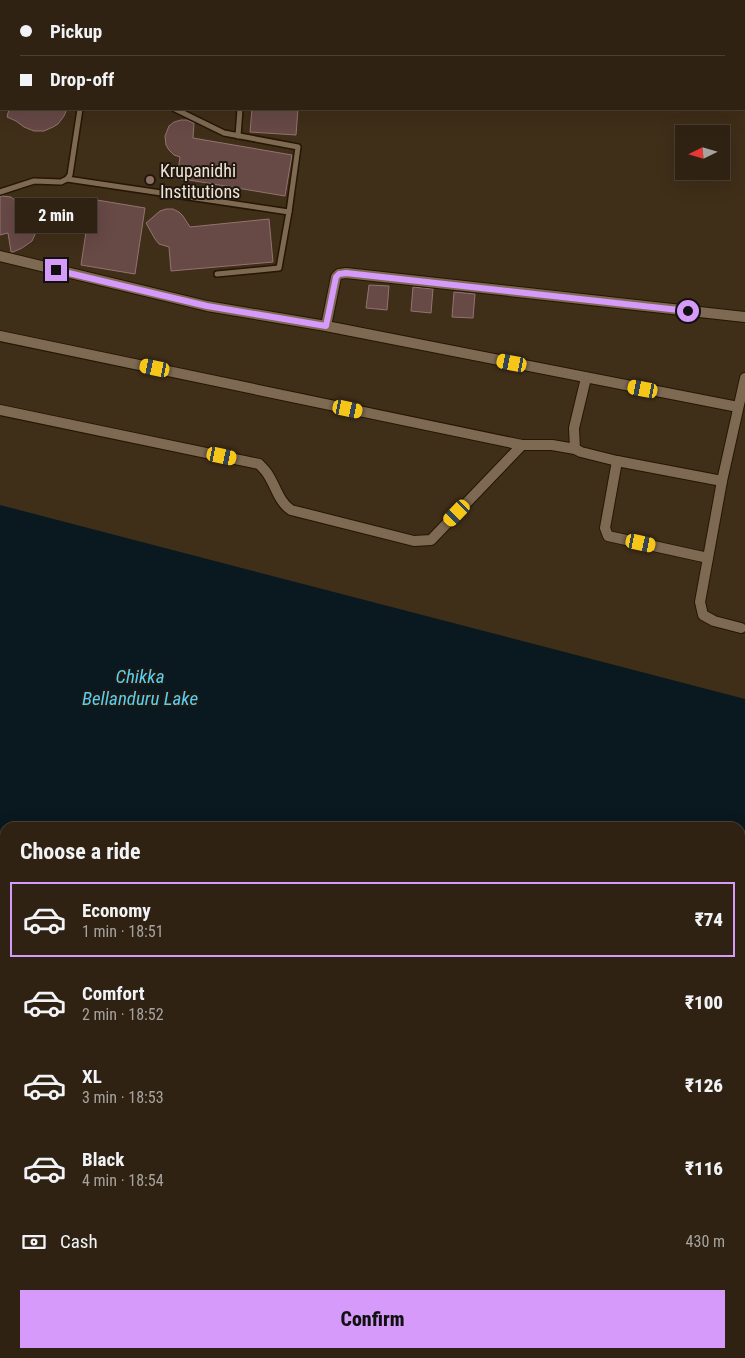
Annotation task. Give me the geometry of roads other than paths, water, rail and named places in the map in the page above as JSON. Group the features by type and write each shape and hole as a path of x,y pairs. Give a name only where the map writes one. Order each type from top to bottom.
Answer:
{"street":[{"path":"0,256 207,306 326,326 738,407"},
{"path":"326,326 336,277 339,274 346,273 745,318"},
{"path":"0,336 522,445 552,445 575,448 581,452 617,461 722,481"},
{"path":"575,448 574,428 586,378"},
{"path":"741,628 714,621 703,615 700,602 722,481 745,378"},
{"path":"0,410 259,464 267,474 278,496 285,506 291,510 414,541 431,540 522,445"},
{"path":"617,461 605,528 608,536 708,558"}],"lane":[{"path":"0,192 34,181 61,182 67,179 70,175 80,110"},
{"path":"177,110 224,134 298,147 279,268 217,274"},
{"path":"238,136 240,110"},
{"path":"67,179 289,212"}],"water":[{"name":"Chikka Bellanduru Lake","path":"0,505 745,699 745,822 0,822"}],"place":[{"name":"Krupanidhi Institutions","path":"150,180"}]}
